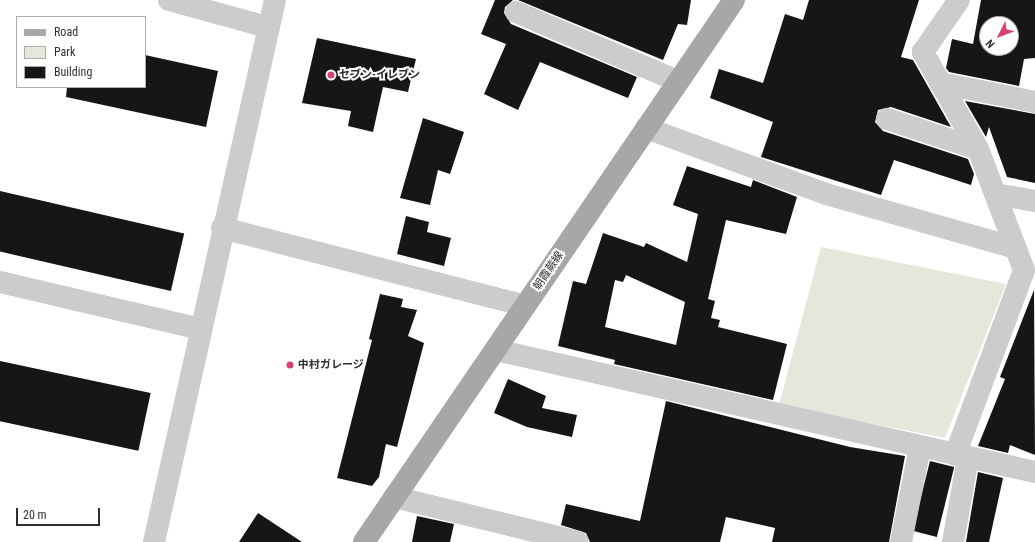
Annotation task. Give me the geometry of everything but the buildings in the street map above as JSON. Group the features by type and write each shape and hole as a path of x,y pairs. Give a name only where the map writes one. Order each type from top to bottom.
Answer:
{"main road":[{"name":"朝霞蕨線","path":"364,542 734,0"}],"street":[{"path":"169,0 201,3 267,27"},
{"path":"154,542 222,228 267,27 275,0"},
{"path":"953,542 961,456 1029,272 1015,248 978,149 923,52 959,0"},
{"path":"516,12 678,81"},
{"path":"940,83 1035,102"},
{"path":"887,119 978,149"},
{"path":"646,128 826,194 1015,248"},
{"path":"995,194 1035,201"},
{"path":"222,228 525,306"},
{"path":"0,282 201,329"},
{"path":"496,350 1035,472"},
{"path":"901,542 920,447"},
{"path":"394,497 565,541"}],"green space":[{"path":"821,247 1006,284 945,438 779,405"}],"place":[{"name":"セブン-イレブン","path":"331,75"},
{"name":"中村ガレージ","path":"290,365"}]}
